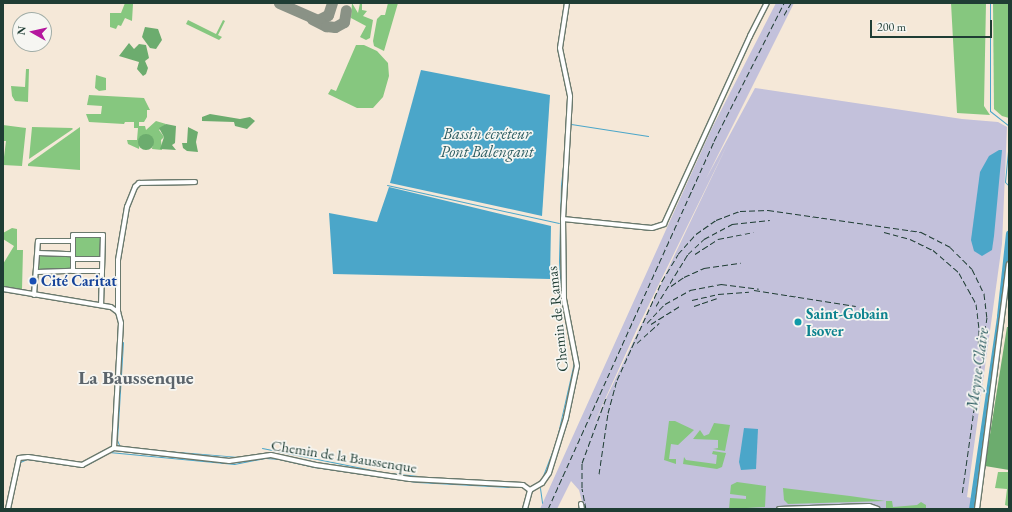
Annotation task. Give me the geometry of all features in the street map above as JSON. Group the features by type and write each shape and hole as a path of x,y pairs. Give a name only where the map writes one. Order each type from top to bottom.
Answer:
{"street":[{"name":"Chemin de Ramas","path":"530,490 542,483 549,473 566,418 577,366 564,299 563,219 570,96 560,48 567,3"},
{"path":"563,219 652,228 664,224 750,36 767,3"},
{"path":"8,509 19,458 28,457 82,465 114,448 121,331 118,312 119,246 127,208 135,187 145,182 195,182"},
{"path":"73,271 73,235 103,235 101,305"},
{"path":"34,295 37,272 38,241 73,241"},
{"path":"38,253 102,259"},
{"path":"977,509 1004,320 1009,264"},
{"path":"37,272 102,271"},
{"path":"3,290 101,305 118,312"},
{"path":"1004,320 1009,322"},
{"name":"Chemin de la Baussenque","path":"114,448 229,461 271,455 316,465 410,479 523,485 530,490"},
{"path":"525,509 530,490"},
{"path":"778,509 869,506 878,509"}],"shaded area":[{"path":"776,3 794,3 706,179 755,88 962,119 998,122 1007,127 1002,244 967,497 971,498 970,509 584,509 579,490 571,481 557,509 540,509 711,130","holes":["729,141 591,430 637,329"]}],"green space":[{"path":"125,3 133,4 132,21 125,18 121,26 118,25 116,29 110,27 110,13 121,13"},
{"path":"352,3 358,13 360,3 362,3 362,10 367,11 363,16 373,20 370,38 366,40 360,37 366,26 351,18"},
{"path":"388,3 398,3 384,51 374,46 373,41 377,19 381,15 385,15"},
{"path":"951,3 986,3 984,106 990,115 957,113"},
{"path":"993,3 1009,3 1009,118 1002,116 994,109"},
{"path":"188,20 216,34 223,20 225,21 218,35 222,37 219,40 186,24"},
{"path":"145,27 158,29 162,40 156,49 150,48 142,37"},
{"path":"129,43 134,49 139,44 146,45 149,58 145,61 148,68 146,74 143,76 137,69 139,62 119,56"},
{"path":"356,45 364,45 377,51 388,63 389,76 383,97 373,108 357,108 328,94 331,89 336,91"},
{"path":"26,69 29,69 28,102 15,101 12,96 11,86 25,87"},
{"path":"96,75 106,78 106,90 99,91 95,88"},
{"path":"89,95 144,98 150,110 147,110 147,117 144,122 139,122 139,126 145,126 146,130 156,121 166,124 159,130 164,137 161,140 162,150 152,149 153,140 140,140 139,149 128,144 127,140 137,140 138,128 134,128 134,122 125,122 124,124 89,122 86,114 101,114 102,106 87,105"},
{"path":"210,114 240,119 250,117 255,121 247,129 235,126 234,122 202,121 202,117"},
{"path":"166,124 176,126 175,143 172,145 176,150 160,149 164,137 159,128"},
{"path":"3,125 26,128 22,166 3,165 6,141 3,141"},
{"path":"32,127 72,128 73,129 29,159"},
{"path":"80,127 80,170 28,166 28,164"},
{"path":"188,127 198,132 196,142 198,152 187,151 183,148 182,143 187,143"},
{"path":"146,134 153,139 154,142 149,149 146,150 139,145 138,142 143,135"},
{"path":"12,228 17,229 17,250 23,250 22,290 3,287 3,264 14,246 3,239 3,233"},
{"path":"75,237 101,237 101,256 75,256"},
{"path":"40,255 71,255 71,270 39,269"},
{"path":"1007,327 1009,327 1009,470 985,466"},
{"path":"669,421 675,421 694,430 678,445 671,444 669,459 676,459 676,464 664,460"},
{"path":"714,423 730,425 725,451 713,449 718,448 718,440 693,439 700,430 704,436 709,434"},
{"path":"713,451 726,453 722,467 717,469 683,464 684,457 686,460 716,464 717,455 712,454"},
{"path":"998,472 1009,472 1008,506 1005,505 1007,489 995,488"},
{"path":"737,482 766,486 765,507 729,509 730,498 746,499 746,496 730,494 731,485"},
{"path":"783,488 885,501 788,504 784,500"},
{"path":"886,501 892,501 893,507 917,505 921,502 926,505 926,509 886,509"}],"water":[{"name":"Bassin écréteur Pont Balengant","path":"421,70 550,95 542,216 390,183"},
{"path":"999,150 1002,150 992,250 982,256 974,251 971,240 980,172 989,156"},
{"path":"389,187 551,226 550,279 333,274 329,213 377,222"},
{"path":"744,428 758,429 756,469 741,470 739,462"}],"waterway":[{"path":"990,3 990,111 1009,126"},
{"path":"568,123 561,184 559,262 562,304 569,337"},
{"path":"571,124 648,136"},
{"path":"1009,141 1005,182 1009,186"},
{"path":"387,185 559,223"},
{"name":"Meyne Claire","path":"972,509 1000,316 1009,233"},
{"path":"123,342 117,440 120,447 238,457"},
{"path":"541,481 556,442 574,362"},
{"path":"262,448 377,471"},
{"path":"109,452 234,464 266,458 279,459 315,467 417,482 509,487"},
{"path":"84,466 101,457"},
{"path":"7,505 16,459"},
{"path":"20,462 27,459 69,465"},
{"path":"390,473 418,476"},
{"path":"540,488 542,503"}],"taxiway":[{"path":"279,3 318,20 328,15 332,3"},
{"path":"312,19 326,26 335,27 344,22 346,10"}],"railway":[{"path":"548,509 714,141 784,3"},
{"path":"784,15 791,3"},
{"path":"599,474 608,413 617,380 662,281 678,254 696,234 716,220 740,211 768,210 921,232 950,247 972,269 984,294 987,317 962,494"},
{"path":"656,306 688,254 704,239 732,224 770,220"},
{"path":"695,254 718,239 753,232"},
{"path":"884,232 910,239 933,250 959,273 976,304 979,330 978,347"},
{"path":"671,286 684,277 704,268 741,263"},
{"path":"647,323 665,304 690,290 721,284 759,289"},
{"path":"754,290 856,306"},
{"path":"692,300 718,294 749,292"},
{"path":"694,306 717,298"},
{"path":"651,324 680,306"},
{"path":"637,343 659,323"},
{"path":"586,509 582,488 582,463 606,398"}],"place":[{"name":"Cité Caritat","path":"33,281"},
{"name":"Saint-Gobain Isover","path":"798,322"}],"district":[{"name":"La Baussenque","path":"136,378"}]}
